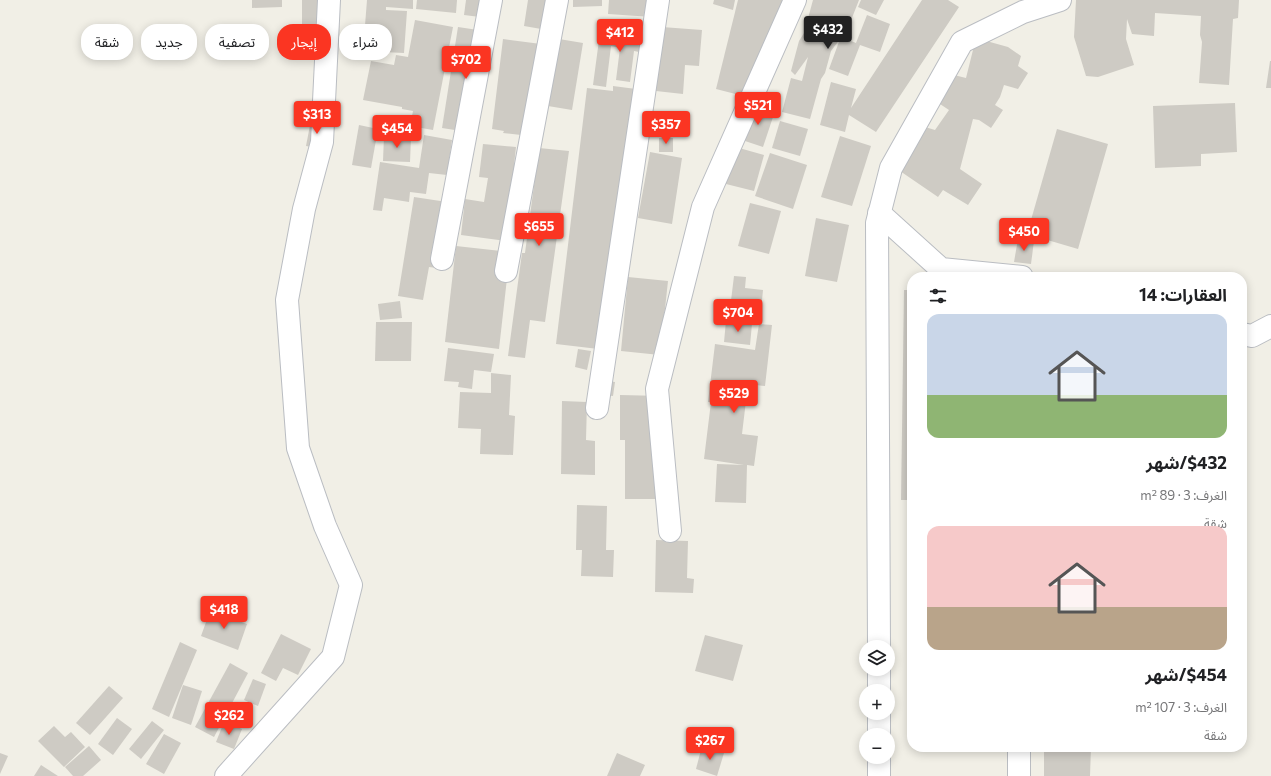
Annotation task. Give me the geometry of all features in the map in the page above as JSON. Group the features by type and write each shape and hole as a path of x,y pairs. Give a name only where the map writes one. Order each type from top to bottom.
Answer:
{"street":[{"path":"226,776 333,657 351,585 325,526 298,448 287,300 304,209 322,142 329,0"},
{"path":"442,259 491,0"},
{"path":"506,271 557,0"},
{"path":"597,408 658,0"},
{"path":"670,531 657,389 703,207 795,0"},
{"path":"879,640 877,223 891,168 962,42 1023,12 1060,0"},
{"path":"880,213 941,269 971,272"},
{"path":"1247,335 1252,336 1271,326"},
{"path":"1019,752 1019,776"},
{"path":"879,764 879,776"}],"building":[{"path":"252,0 282,0 282,7 252,8"},
{"path":"302,0 335,0 334,43 331,43 331,24 302,24"},
{"path":"367,0 413,0 413,9 386,7 386,10 407,11 404,53 392,52 392,24 365,24"},
{"path":"417,0 457,0 456,13 416,9"},
{"path":"466,0 498,0 496,19 464,15"},
{"path":"528,0 552,0 547,30 524,26"},
{"path":"573,0 602,0 602,6 573,7"},
{"path":"609,0 653,0 652,17 608,14"},
{"path":"714,0 735,0 733,10 713,4"},
{"path":"738,0 784,0 759,100 716,89"},
{"path":"813,0 859,0 848,28 841,37 856,43 867,15 890,24 880,52 860,45 848,76 829,69 840,39 831,51 825,73 821,79 810,119 782,112 791,78 802,81 808,57 795,75 791,71 799,41 804,33"},
{"path":"861,0 884,0 876,15 858,7"},
{"path":"922,0 948,0 959,7 876,132 849,115 845,132 820,125 831,82 856,89 851,108"},
{"path":"1076,0 1239,0 1238,18 1233,19 1229,85 1199,83 1202,42 1200,35 1201,16 1155,13 1154,36 1132,34 1127,19 1126,39 1134,65 1098,77 1086,76 1074,37"},
{"path":"415,20 453,27 433,130 410,126 413,111 402,109 402,107 363,100 371,61 394,65 396,55 408,57"},
{"path":"620,22 648,26 639,52 634,51 630,82 616,80 620,48 611,46 606,87 593,85 599,40 617,43"},
{"path":"458,27 491,32 474,133 442,128"},
{"path":"662,27 702,30 699,66 685,65 683,94 656,91"},
{"path":"980,36 990,42 1008,47 1021,56 1018,66 1028,73 1018,89 1004,85 1000,97 995,105 1003,110 991,128 979,120 973,119 960,169 982,184 968,205 943,190 938,197 900,171 925,127 935,130 949,110 940,104 954,75 966,78 975,42"},
{"path":"503,39 541,44 530,136 503,133 504,131 492,129"},
{"path":"559,39 583,43 572,110 548,106"},
{"path":"1270,61 1271,88 1266,88"},
{"path":"613,86 636,89 607,350 556,344 587,88 613,91"},
{"path":"1235,103 1237,152 1201,154 1201,166 1155,168 1153,106"},
{"path":"754,104 775,111 763,147 742,140"},
{"path":"311,120 328,124 323,149 306,146"},
{"path":"780,121 808,129 800,156 772,148"},
{"path":"359,125 378,129 371,168 352,165"},
{"path":"1057,129 1108,144 1078,249 1027,234"},
{"path":"424,135 452,140 447,175 429,173 426,194 410,192 409,202 384,198 382,211 373,210 380,162 419,168"},
{"path":"384,136 411,137 410,162 383,161"},
{"path":"840,136 871,146 852,206 821,197"},
{"path":"659,138 673,138 673,152 659,152"},
{"path":"483,144 516,147 514,165 525,166 514,242 461,235 465,199 484,202 488,178 479,177"},
{"path":"732,146 764,155 754,191 722,183"},
{"path":"539,148 569,151 545,322 530,320 525,358 508,356 522,253 525,253"},
{"path":"650,152 682,158 672,224 638,218"},
{"path":"770,153 807,165 793,209 755,196"},
{"path":"414,197 447,202 437,268 429,267 423,300 398,296"},
{"path":"750,203 781,211 769,254 738,246"},
{"path":"816,218 849,225 837,282 805,276"},
{"path":"1018,239 1034,241 1031,264 1014,262"},
{"path":"456,246 510,252 499,349 445,342"},
{"path":"734,276 746,277 745,288 763,290 760,321 729,317"},
{"path":"628,277 668,281 660,355 621,351"},
{"path":"904,290 907,290 907,500 901,500"},
{"path":"400,301 402,318 380,320 378,304"},
{"path":"726,321 752,324 750,345 724,342"},
{"path":"376,322 412,322 411,361 375,361"},
{"path":"759,324 772,325 765,386 748,384 742,434 758,436 754,466 747,465 746,503 715,502 717,464 744,465 704,459 711,402 708,402 715,344 755,350"},
{"path":"448,348 494,354 491,372 474,370 472,389 458,387 459,382 444,381"},
{"path":"578,349 591,351 587,370 575,367"},
{"path":"491,373 511,375 509,415 515,416 513,455 480,454 481,429 458,428 460,392 491,393"},
{"path":"600,380 615,382 613,396 599,394"},
{"path":"620,395 662,396 662,499 625,499 625,440 620,440"},
{"path":"562,401 587,402 586,440 595,441 595,475 561,474"},
{"path":"577,505 607,506 606,550 614,550 613,577 581,576 582,550 576,550"},
{"path":"656,540 688,541 687,578 694,579 693,593 655,592"},
{"path":"210,611 247,624 238,650 201,636"},
{"path":"281,634 311,649 298,675 283,668 276,681 261,673"},
{"path":"705,635 743,645 733,681 695,671"},
{"path":"180,642 197,650 169,717 152,709"},
{"path":"230,663 248,673 214,737 195,727"},
{"path":"253,679 266,684 258,706 244,700"},
{"path":"183,685 202,691 191,725 172,718"},
{"path":"109,686 123,698 90,735 76,723"},
{"path":"117,718 132,729 113,755 98,744"},
{"path":"152,721 164,730 141,759 129,749"},
{"path":"224,722 242,729 234,749 216,742"},
{"path":"54,726 65,737 71,732 85,747 64,767 38,741"},
{"path":"164,734 181,743 164,774 146,764"},
{"path":"89,746 101,760 83,776 73,776 65,767"},
{"path":"702,746 724,753 717,776 696,769"},
{"path":"1044,752 1091,752 1090,776 1044,776"},
{"path":"0,753 8,756 0,774"},
{"path":"617,753 645,765 640,776 607,776"},
{"path":"41,765 58,776 34,776"}]}
